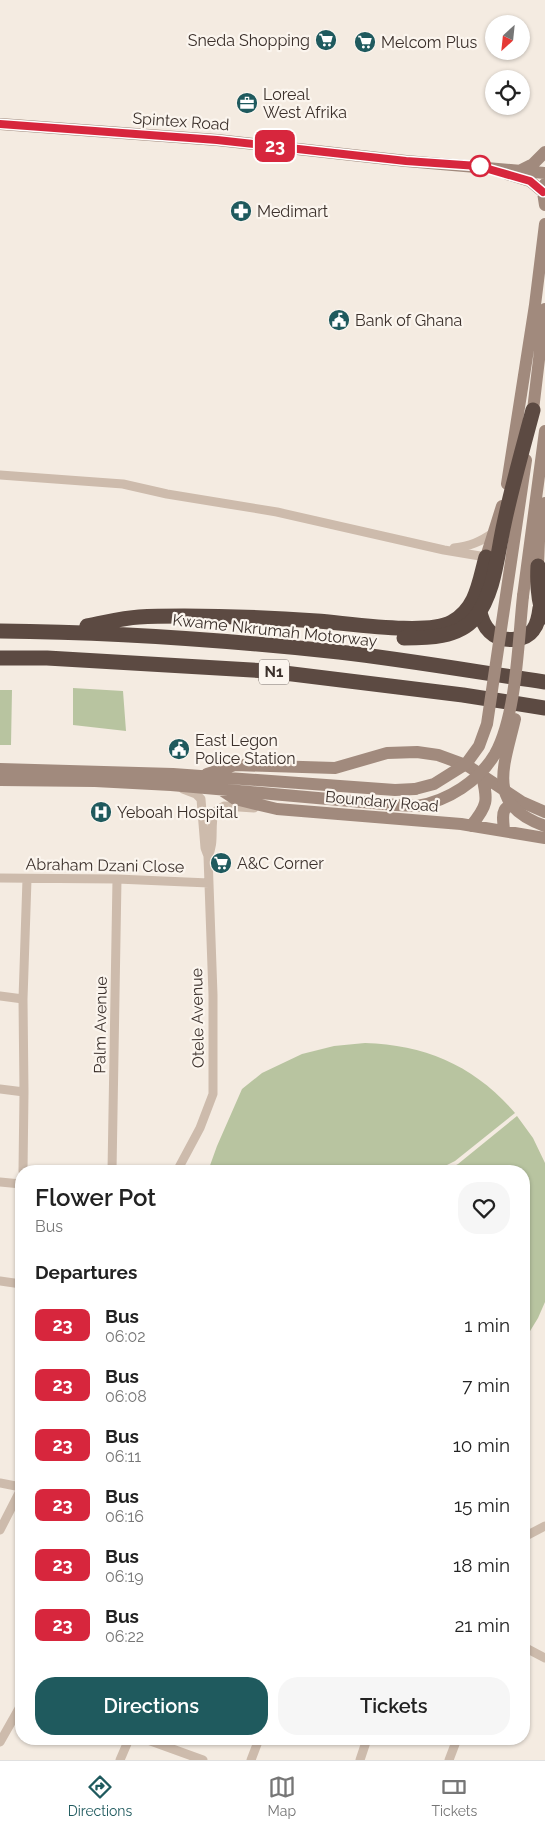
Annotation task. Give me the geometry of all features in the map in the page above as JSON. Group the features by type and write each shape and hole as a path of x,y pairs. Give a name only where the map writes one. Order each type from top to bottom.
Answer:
{"highway":[{"path":"231,618 323,631 404,638 436,638 458,630 474,619 487,598 533,410"},
{"path":"58,632 139,617 316,621 404,628 433,628 450,624 462,616 471,604 481,579 486,557"},
{"path":"481,579 480,614 487,628 494,635 504,639 516,639 532,632 543,615 537,585 538,566"},
{"name":"Kwame Nkrumah Motorway","path":"0,630 216,640 331,652 545,682"},
{"name":"N1","path":"0,658 47,658 268,671 545,708"}],"main road":[{"name":"Spintex Road","path":"0,124 217,140 406,161 545,173"},
{"path":"521,170 533,164 545,152"},
{"name":"Spintex Road","path":"478,166 530,181 544,194"},
{"path":"486,557 504,501 514,445 545,224"},
{"name":"Boundary Road","path":"0,769 202,776 395,790 416,789 434,784 466,764 479,746 487,724 533,410 545,309"},
{"path":"545,432 523,596 511,706 516,716 504,767 503,786 506,798 518,813 529,820 545,826"},
{"path":"538,566 539,541 545,504"},
{"name":"Boundary Road","path":"0,780 171,785 418,806 431,803 460,790 479,774 494,754 511,706"},
{"name":"Boundary Road","path":"202,776 235,765 335,768 388,753 417,752 438,755 468,766 522,802 545,812"},
{"path":"471,826 480,816 487,798 482,776"},
{"name":"Boundary Road","path":"220,789 235,799 277,809 407,819 504,830 545,838"},
{"path":"504,830 502,815 505,808 508,805 522,802"}],"street":[{"path":"0,475 123,484 167,494 323,522 444,550 486,557"},
{"path":"444,550 468,547 481,542 493,533"},
{"name":"Otele Avenue","path":"171,785 196,794 201,799 205,848 208,856 213,995 213,1094 200,1128 180,1165"},
{"name":"Otele Avenue","path":"208,856 212,848 214,812 220,807 277,809"},
{"name":"Abraham Dzani Close","path":"0,878 117,879 209,883"},
{"path":"23,1165 23,999 27,879"},
{"name":"Palm Avenue","path":"112,1165 117,879"},
{"path":"0,996 23,999"},
{"path":"0,1089 24,1092"},
{"path":"0,1182 15,1183"},
{"path":"0,1281 15,1283"},
{"path":"0,1483 15,1487"},
{"path":"0,1530 15,1500"},
{"path":"530,1534 545,1526"},
{"path":"530,1650 545,1658"},
{"path":"0,1742 15,1716"},
{"path":"120,1760 126,1745"},
{"path":"162,1745 203,1760"},
{"path":"251,1760 257,1745"},
{"path":"360,1760 365,1745"},
{"path":"450,1760 455,1745"}],"green space":[{"path":"73,688 123,691 126,731 73,725"},
{"path":"0,690 12,690 11,745 0,745"},
{"path":"365,1043 387,1045 409,1048 448,1061 483,1083 515,1113 455,1161 447,1165 210,1165 242,1089 262,1073 302,1054 334,1046"},
{"path":"517,1116 533,1138 545,1163 545,1302 530,1331 530,1165 456,1165"}],"bus line":[{"name":"23","path":"0,124 217,140 406,161 478,166 530,181 543,192"}],"place":[{"name":"Sneda Shopping","path":"326,40"},
{"name":"Melcom Plus","path":"365,42"},
{"name":"Loreal West Afrika","path":"247,103"},
{"name":"Medimart","path":"241,211"},
{"name":"Bank of Ghana","path":"339,320"},
{"name":"East Legon Police Station","path":"179,749"},
{"name":"Yeboah Hospital","path":"101,812"},
{"name":"A&C Corner","path":"221,863"}]}
